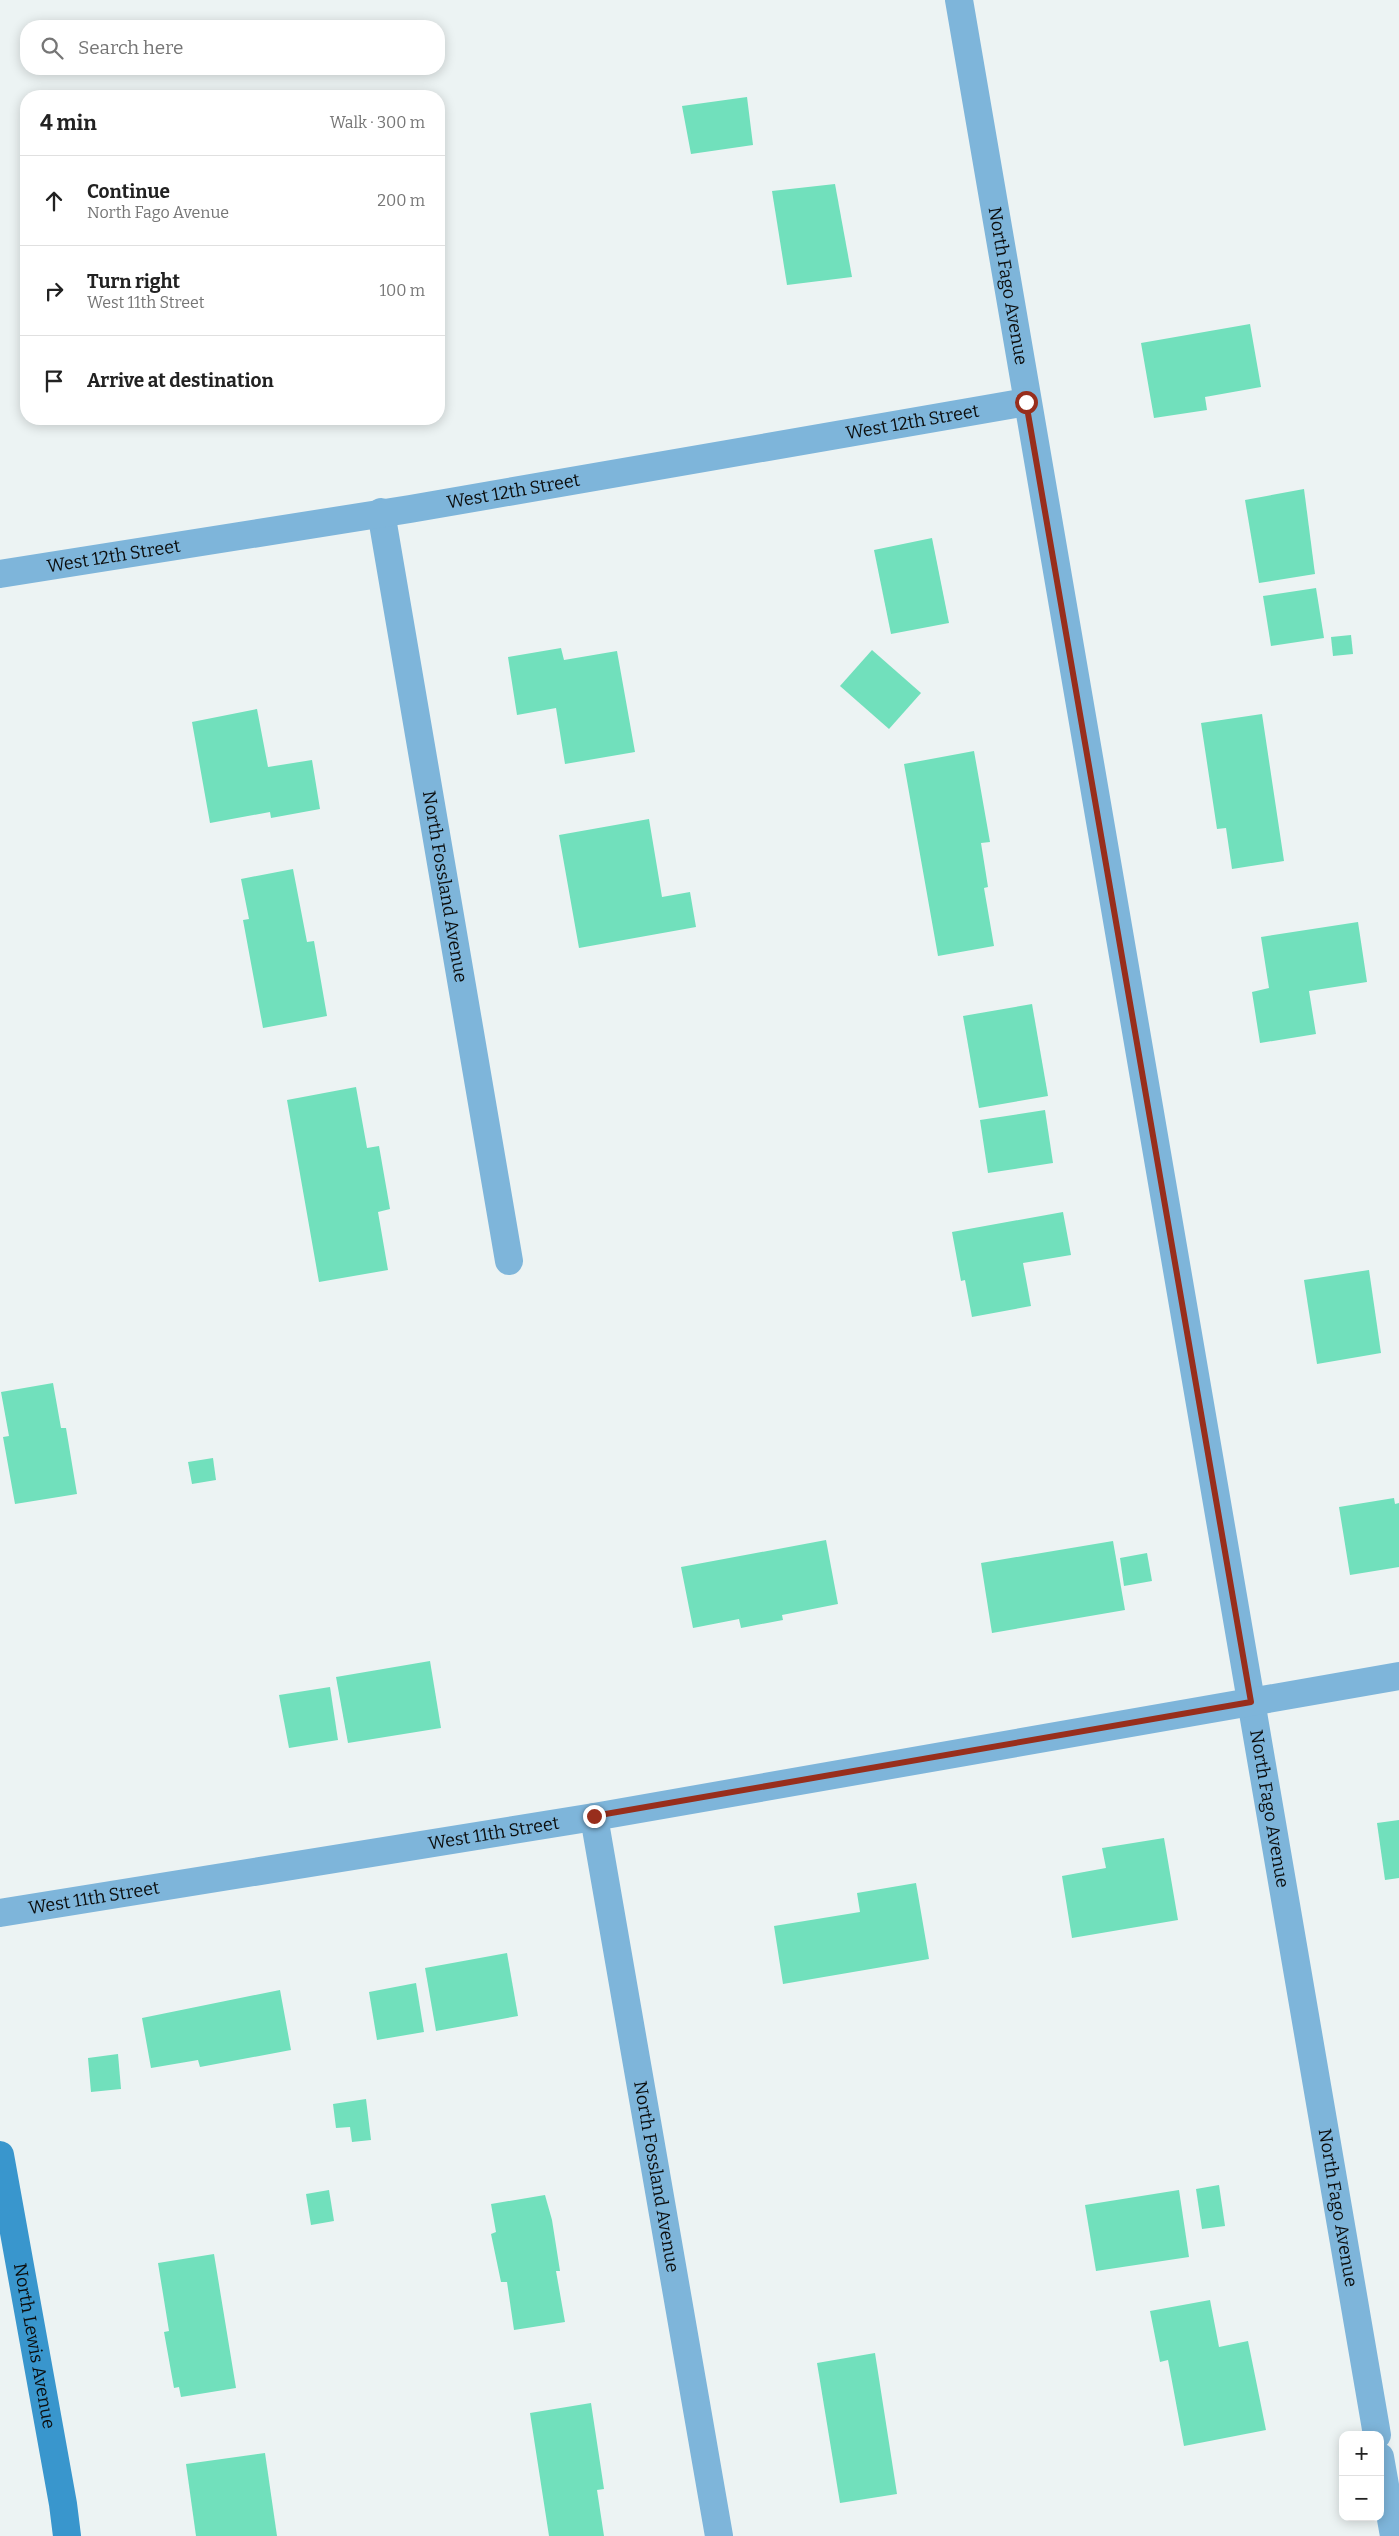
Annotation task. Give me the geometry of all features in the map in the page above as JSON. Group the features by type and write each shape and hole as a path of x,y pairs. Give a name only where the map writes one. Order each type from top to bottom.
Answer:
{"main road":[{"name":"North Lewis Avenue","path":"0,2154 63,2504 67,2536"}],"street":[{"name":"North Fago Avenue","path":"959,0 1026,402 1375,2431"},
{"name":"West 12th Street","path":"0,574 382,512 1026,402"},
{"name":"North Fossland Avenue","path":"382,512 509,1261"},
{"name":"West 11th Street","path":"0,1913 594,1816 1399,1676"},
{"name":"North Fossland Avenue","path":"594,1816 719,2536"},
{"path":"1383,2476 1394,2536"}],"building":[{"path":"747,97 753,145 691,154 682,106"},
{"path":"835,184 852,277 787,285 772,191"},
{"path":"1250,324 1261,387 1205,397 1207,410 1154,418 1141,343"},
{"path":"1304,489 1315,574 1259,583 1245,500"},
{"path":"932,538 949,623 891,634 874,550"},
{"path":"1316,588 1324,638 1271,646 1263,596"},
{"path":"1351,635 1353,654 1333,656 1331,637"},
{"path":"561,648 564,660 617,651 635,752 565,764 556,708 517,715 508,657"},
{"path":"872,650 921,693 889,729 840,686"},
{"path":"257,709 268,767 312,760 320,809 271,818 270,812 210,823 192,722"},
{"path":"1262,714 1284,861 1232,869 1226,828 1217,829 1201,723"},
{"path":"974,751 990,842 981,843 988,887 984,888 994,946 938,956 904,764"},
{"path":"649,819 662,897 690,892 696,927 579,948 559,835"},
{"path":"293,869 307,942 314,941 327,1016 263,1028 243,920 249,919 241,879"},
{"path":"1358,922 1367,982 1309,991 1316,1034 1260,1043 1252,992 1269,988 1261,937"},
{"path":"1032,1004 1048,1096 979,1108 963,1016"},
{"path":"356,1087 367,1148 379,1146 390,1209 378,1212 388,1270 319,1282 287,1100"},
{"path":"1045,1110 1053,1163 988,1173 980,1120"},
{"path":"1063,1212 1071,1255 1023,1263 1031,1306 972,1317 965,1280 961,1281 952,1232"},
{"path":"1369,1270 1381,1353 1317,1364 1304,1280"},
{"path":"53,1383 61,1428 66,1428 77,1494 15,1504 3,1437 9,1436 1,1392"},
{"path":"213,1458 216,1480 192,1484 188,1462"},
{"path":"1394,1498 1395,1504 1399,1503 1399,1567 1350,1575 1339,1507"},
{"path":"826,1540 838,1604 782,1615 783,1620 741,1628 739,1619 693,1628 681,1567"},
{"path":"1113,1541 1125,1610 992,1633 981,1563"},
{"path":"1147,1553 1152,1581 1124,1586 1120,1558"},
{"path":"430,1661 441,1728 348,1743 336,1677"},
{"path":"330,1687 338,1740 289,1748 279,1695"},
{"path":"1399,1820 1399,1878 1385,1880 1377,1823"},
{"path":"1164,1838 1178,1920 1072,1938 1062,1876 1106,1868 1102,1848"},
{"path":"916,1883 929,1959 783,1984 774,1926 860,1912 857,1893"},
{"path":"507,1953 518,2016 436,2031 425,1968"},
{"path":"416,1983 424,2032 377,2040 369,1992"},
{"path":"280,1990 291,2050 200,2067 198,2060 151,2068 142,2018"},
{"path":"118,2054 121,2089 91,2092 88,2058"},
{"path":"366,2099 371,2140 352,2142 350,2127 336,2128 333,2104"},
{"path":"1219,2185 1225,2226 1202,2229 1196,2189"},
{"path":"329,2190 334,2221 311,2225 306,2194"},
{"path":"1179,2190 1189,2257 1096,2271 1085,2205"},
{"path":"545,2195 552,2220 560,2271 556,2271 565,2322 514,2330 507,2282 501,2282 491,2234 496,2232 491,2204"},
{"path":"214,2254 236,2388 181,2397 179,2387 174,2388 164,2332 169,2331 158,2263"},
{"path":"1210,2300 1219,2347 1248,2341 1266,2430 1184,2446 1168,2360 1160,2362 1150,2311"},
{"path":"875,2353 897,2494 840,2503 817,2363"},
{"path":"591,2403 604,2489 597,2490 604,2536 549,2536 530,2413"},
{"path":"265,2453 277,2536 196,2536 186,2464"}],"route":[{"path":"594,1816 1251,1702 1026,402"}]}
